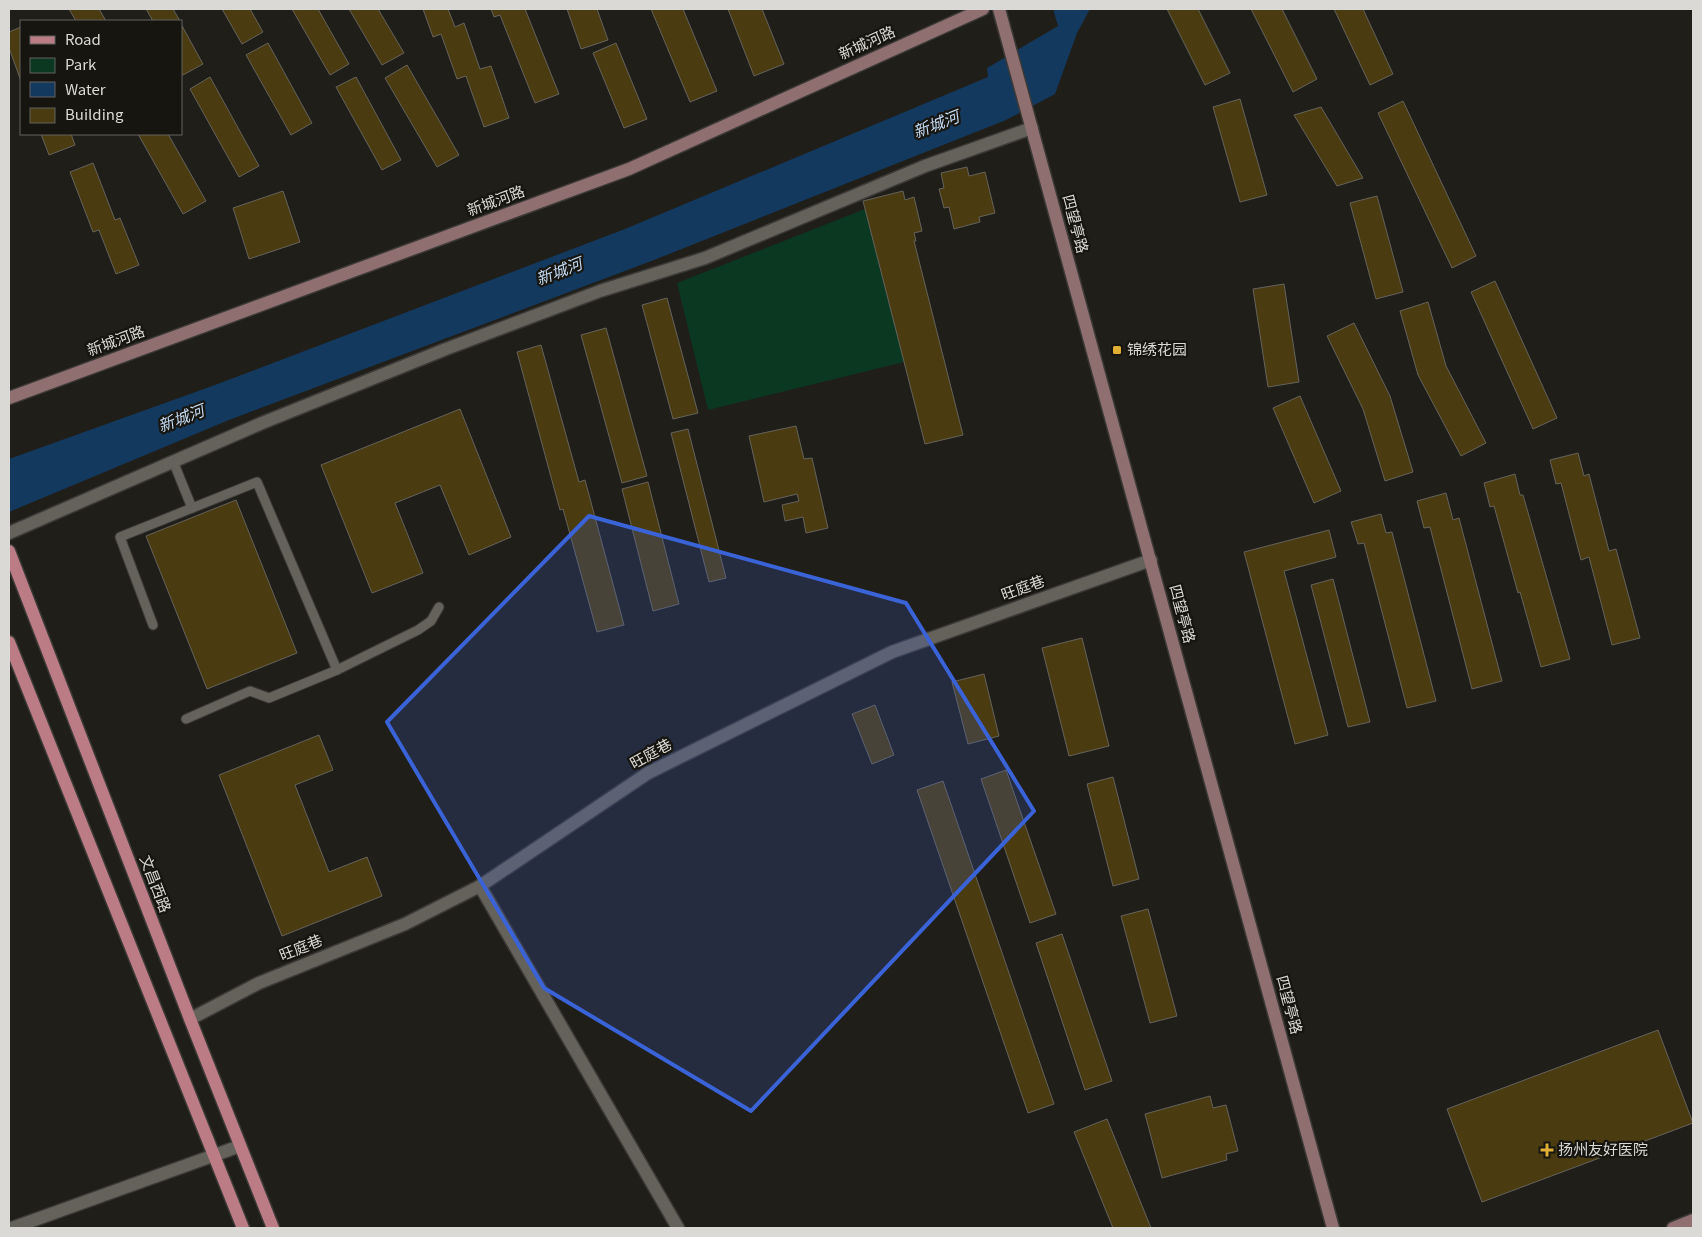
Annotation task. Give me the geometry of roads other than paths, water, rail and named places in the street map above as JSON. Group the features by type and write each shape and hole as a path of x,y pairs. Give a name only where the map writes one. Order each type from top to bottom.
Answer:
{"main road":[{"name":"文昌西路","path":"9,551 273,1228"},
{"path":"9,642 243,1228"}],"street":[{"name":"新城河路","path":"9,398 629,169 983,9"},
{"name":"四望亭路","path":"1000,9 1333,1228"},
{"path":"9,533 262,423 446,349 600,291 705,258 925,166 1032,128"},
{"name":"旺庭巷","path":"190,1019 259,982 404,924 480,886 648,773 892,652 1151,560"},
{"path":"480,886 678,1228"},
{"path":"12,1228 240,1146"},
{"path":"1673,1228 1693,1220"}],"lane":[{"path":"173,461 192,508"},
{"path":"153,625 120,537 257,482 337,670"},
{"path":"186,718 250,691 269,698 337,670 418,630 431,621 439,607"}],"water":[{"name":"新城河","path":"1053,9 1090,9 1077,33 1055,94 1006,120 654,260 229,420 9,512 9,459 215,385 625,229 988,77 987,68 1058,26"}],"place":[{"name":"锦绣花园","path":"1117,350"},
{"name":"扬州友好医院","path":"1547,1150"}]}
